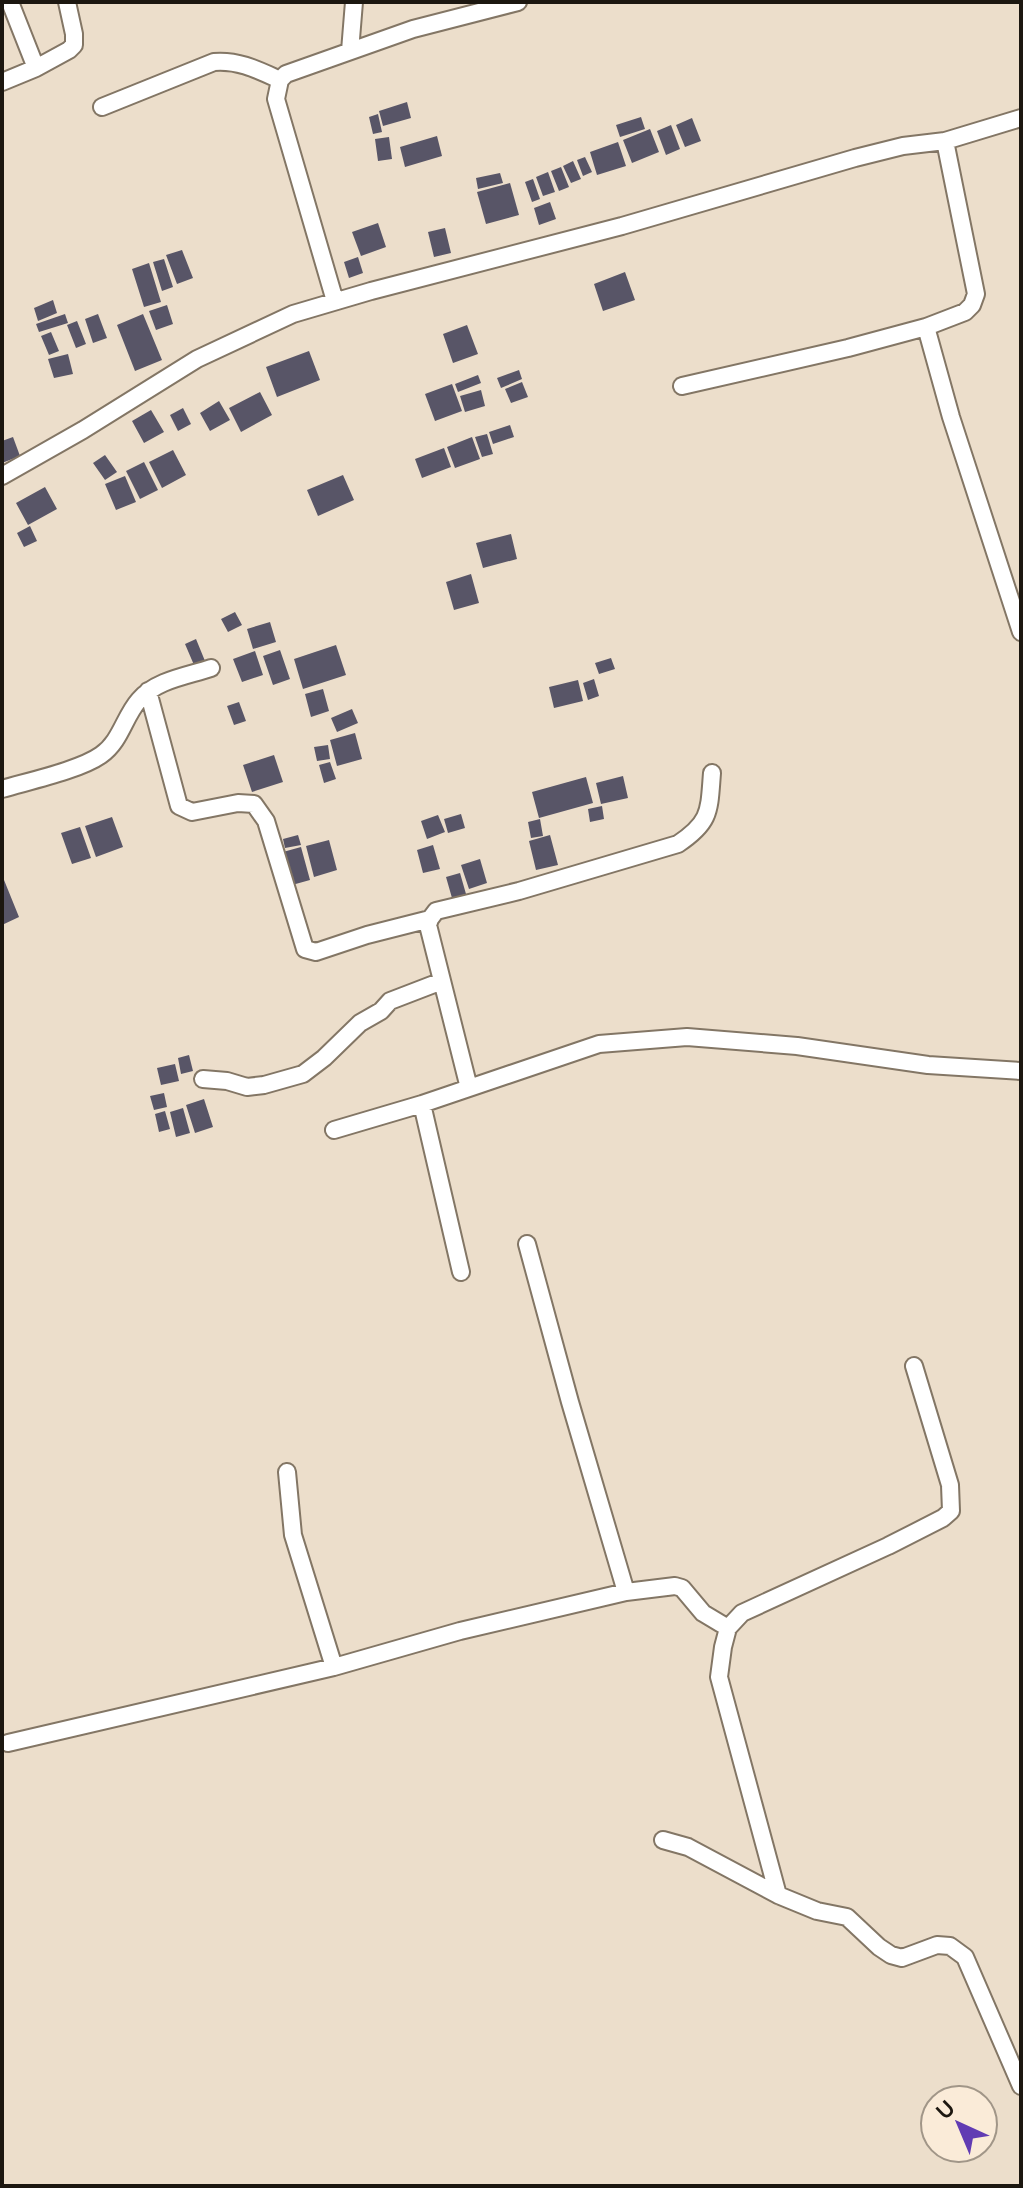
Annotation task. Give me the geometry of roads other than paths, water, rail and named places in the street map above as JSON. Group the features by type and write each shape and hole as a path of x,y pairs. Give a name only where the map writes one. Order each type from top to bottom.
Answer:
{"street":[{"path":"10,2 36,68"},
{"path":"2,82 36,68 74,45 67,2"},
{"path":"350,51 354,2"},
{"path":"335,301 276,99 280,80 286,74 413,29 518,2"},
{"path":"102,107 214,62 230,60 280,80"},
{"path":"2,476 197,359 293,314 622,226 855,158 903,146 945,141 1021,118"},
{"path":"682,386 848,348 926,327 965,312 976,294 945,141"},
{"path":"926,327 951,417 1021,632"},
{"path":"2,789 84,764 102,755 118,737 138,701 148,691 157,685 211,668"},
{"path":"148,691 179,806 192,812 238,803 254,804 266,821 305,949 316,952 430,919"},
{"path":"469,1088 428,925 436,911 519,891 678,844 692,834 709,813 712,773"},
{"path":"203,1079 247,1087 303,1074 360,1023 381,1011 390,1001 442,981"},
{"path":"334,1130 422,1104 599,1044 687,1037 797,1046 928,1065 1021,1071"},
{"path":"422,1104 461,1272"},
{"path":"527,1244 626,1592"},
{"path":"778,1895 719,1677 723,1647 728,1628 742,1613 888,1546 951,1511 950,1485 914,1366"},
{"path":"287,1472 293,1535 334,1667"},
{"path":"8,1743 334,1667 460,1631 626,1592 675,1586 682,1588 703,1613 728,1628"},
{"path":"663,1840 688,1847 778,1895 817,1911 847,1917 891,1955 902,1958 937,1945 950,1946 965,1957 1021,2086"}]}
